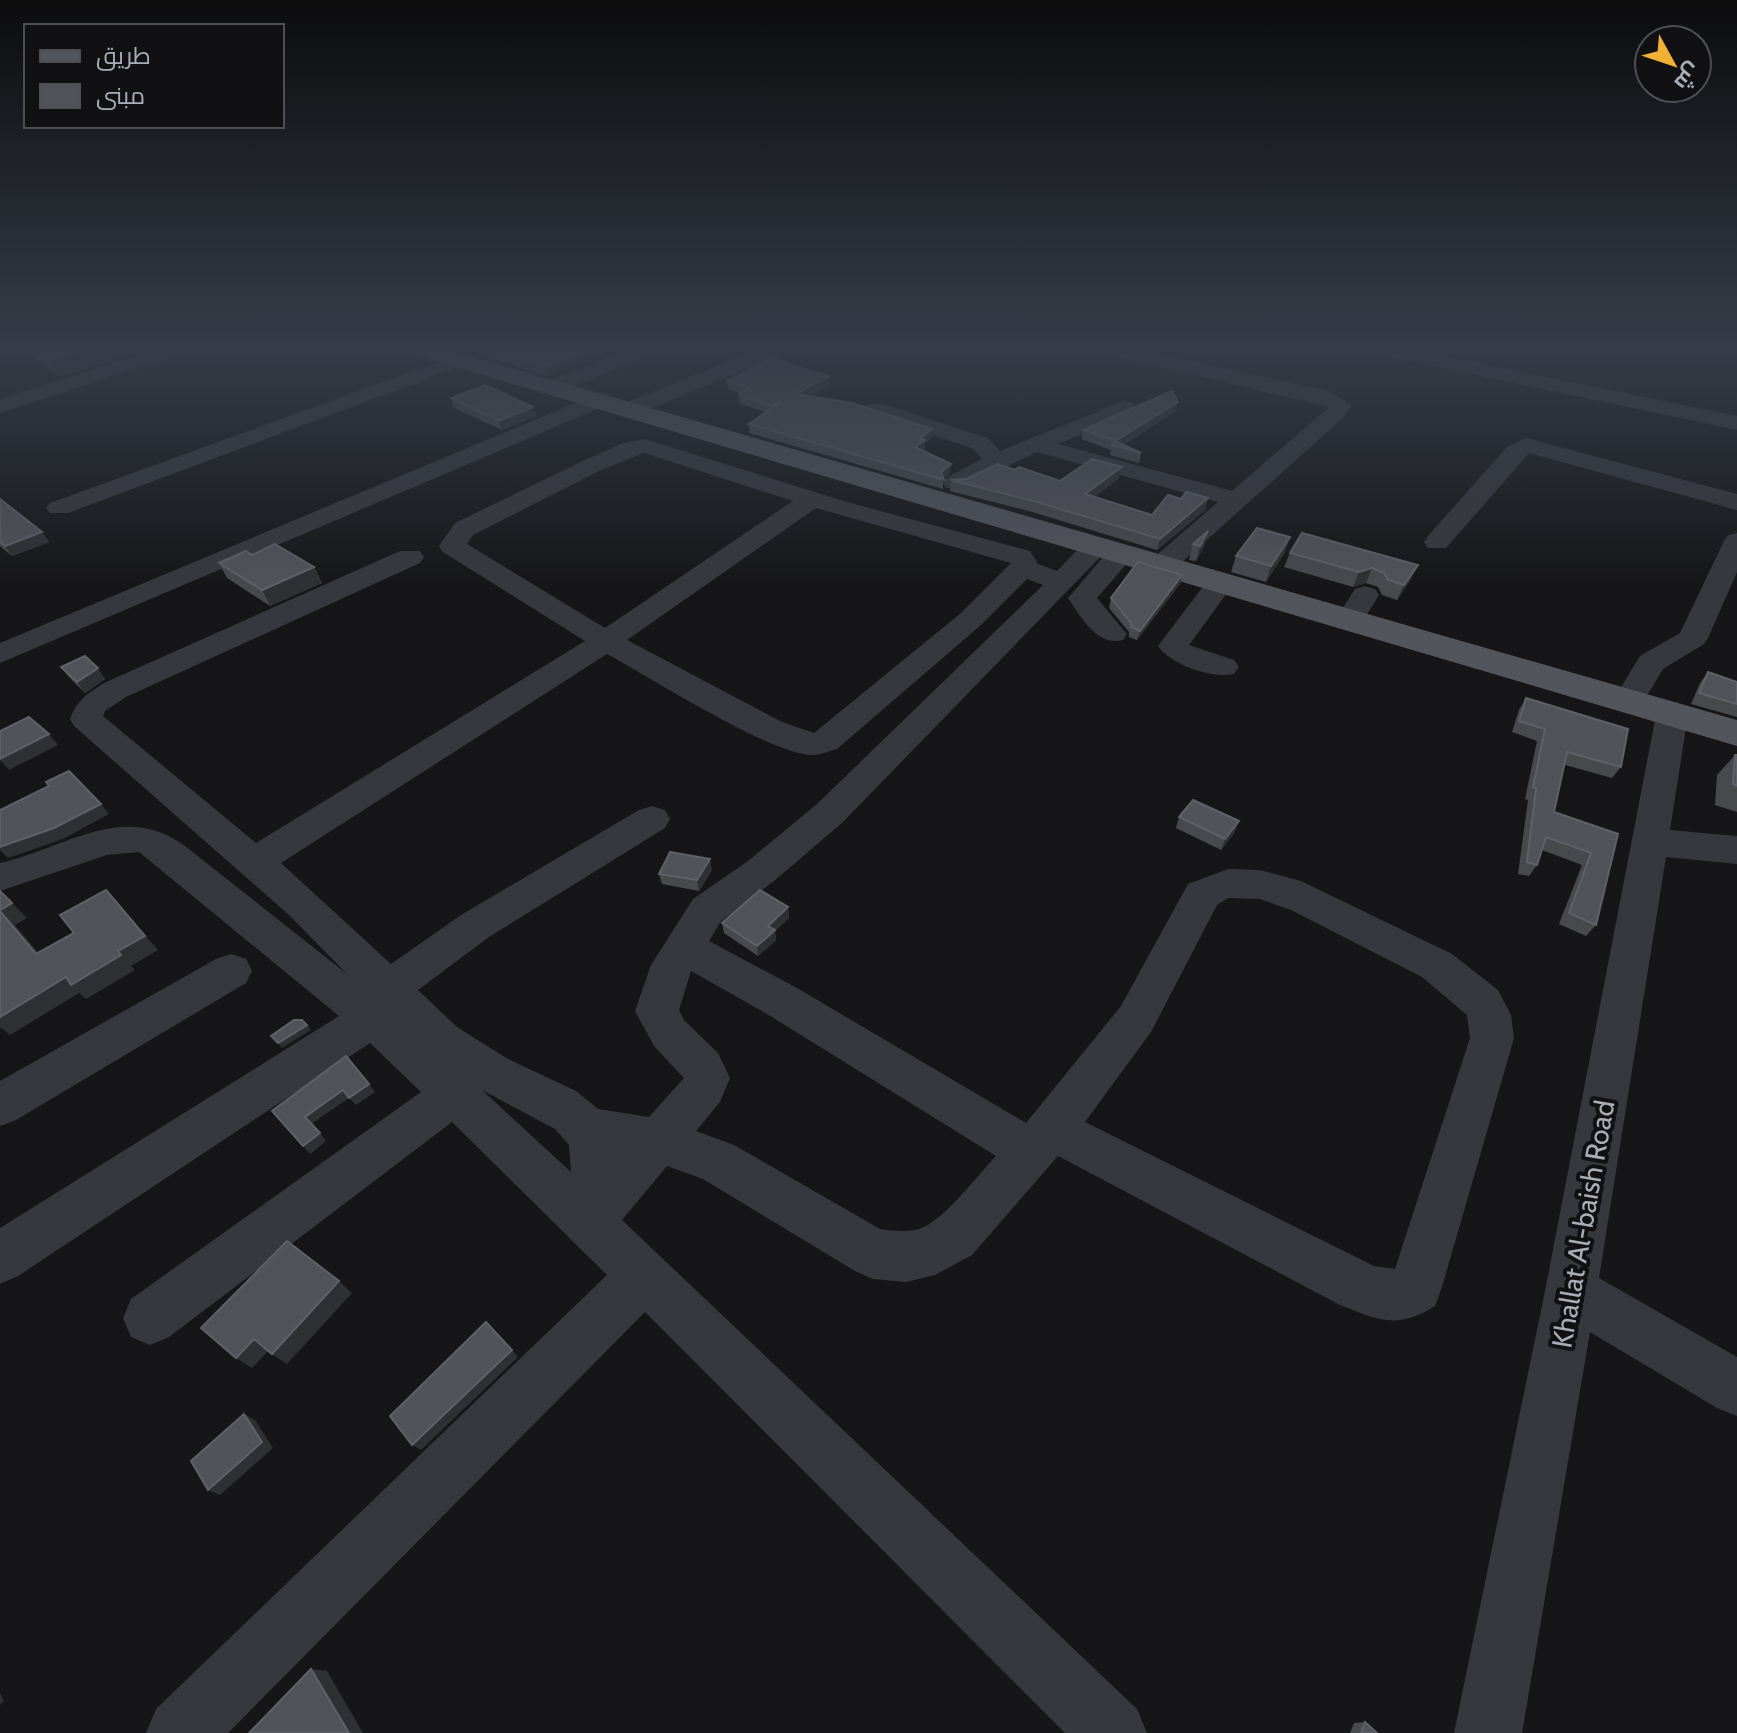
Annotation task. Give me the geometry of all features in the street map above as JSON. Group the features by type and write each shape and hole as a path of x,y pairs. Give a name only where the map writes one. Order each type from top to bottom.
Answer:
{"main road":[{"path":"717,426 1221,582 1358,608 1650,708 1737,733"}],"street":[{"path":"59,508 282,426"},
{"path":"218,462 324,426"},
{"path":"0,654 506,426"},
{"path":"927,426 980,443 997,461"},
{"path":"955,483 997,461 1082,426"},
{"path":"1162,565 1321,426"},
{"path":"1037,445 1238,500"},
{"path":"1437,542 1515,452 1526,445 1737,502"},
{"path":"636,447 656,447 816,507 1020,557 1025,561 971,619 837,733 814,744 799,742 770,730 640,661 452,546 464,529 636,447"},
{"path":"254,862 816,507"},
{"path":"640,661 636,651 638,645 816,507"},
{"path":"1650,708 1651,663 1693,638 1737,541"},
{"path":"588,1222 704,1088 707,1078 702,1067 669,1033 657,1011 666,977 707,910 761,871 830,813 1061,582 1110,550"},
{"path":"1110,550 1082,598 1112,634"},
{"path":"373,1005 254,862 86,719 87,712 99,699 115,690 410,557"},
{"path":"1018,572 1061,582"},
{"path":"1221,582 1173,646 1177,651 1223,667"},
{"name":"Khallat Al-baish Road","path":"1488,1733 1571,1291 1650,842 1650,708"},
{"path":"0,1258 373,1005 475,926 652,819"},
{"path":"0,877 18,874 111,841 138,839 155,845 373,1005 446,1073 588,1222 1113,1733"},
{"path":"1650,842 1737,850"},
{"path":"584,1128 658,1141 717,1161 873,1253 902,1259 935,1252 954,1237 1042,1141 1136,1019 1202,895 1212,886 1261,885 1296,895 1447,972 1485,1006 1492,1025 1492,1038 1416,1287 1407,1295 1385,1297 1042,1141 684,947"},
{"path":"0,1105 231,971"},
{"path":"150,1318 446,1073 511,1083 533,1090 558,1104 584,1128 594,1147 588,1222"},
{"path":"180,1733 644,1276"},
{"path":"1571,1291 1737,1388"}],"building":[{"path":"756,426 922,426 932,429 920,438 925,440 915,447 951,464 941,472 944,480"},
{"path":"1092,426 1139,426 1115,441 1083,430"},
{"path":"1117,442 1141,453 1112,445"},
{"path":"1092,459 1122,467 1085,494 1152,515 1168,495 1181,499 1186,492 1208,498 1160,539 951,480 966,479 998,464 1015,470 1019,467 1060,481"},
{"path":"0,499 42,532 5,546 0,542"},
{"path":"1257,528 1290,537 1271,566 1236,556"},
{"path":"1208,531 1200,546 1193,544"},
{"path":"1302,533 1418,565 1404,585 1388,580 1384,573 1372,568 1359,572 1290,553"},
{"path":"275,544 314,567 262,590 219,563 246,551 252,555"},
{"path":"1138,562 1182,575 1140,631 1131,627 1111,598"},
{"path":"85,656 98,668 77,682 61,667"},
{"path":"1708,672 1737,682 1737,704 1699,693"},
{"path":"1526,698 1628,729 1621,767 1567,752 1554,812 1618,834 1596,925 1569,913 1591,853 1546,837 1537,865 1527,862 1536,788 1533,787 1545,729 1519,721"},
{"path":"29,717 49,734 0,759 0,731"},
{"path":"1737,755 1737,786 1733,784"},
{"path":"69,771 101,804 54,828 0,847 0,810 49,786 46,782"},
{"path":"1193,800 1239,821 1225,839 1179,817"},
{"path":"670,852 710,859 697,880 659,874"},
{"path":"106,890 145,936 118,951 121,955 71,985 66,977 0,1017 0,911 36,954 74,933 60,915"},
{"path":"760,890 788,907 768,926 775,930 757,946 722,923"},
{"path":"0,891 12,903 0,910"},
{"path":"294,1020 302,1020 307,1025 278,1043 271,1036"},
{"path":"346,1056 369,1084 349,1098 343,1090 305,1117 320,1133 303,1146 272,1111"},
{"path":"287,1241 339,1281 272,1354 254,1339 236,1358 201,1328"},
{"path":"486,1322 512,1350 412,1445 390,1416"},
{"path":"244,1414 262,1442 208,1490 191,1461"},
{"path":"311,1669 349,1733 249,1733"},
{"path":"1365,1722 1377,1733 1361,1733"}]}
